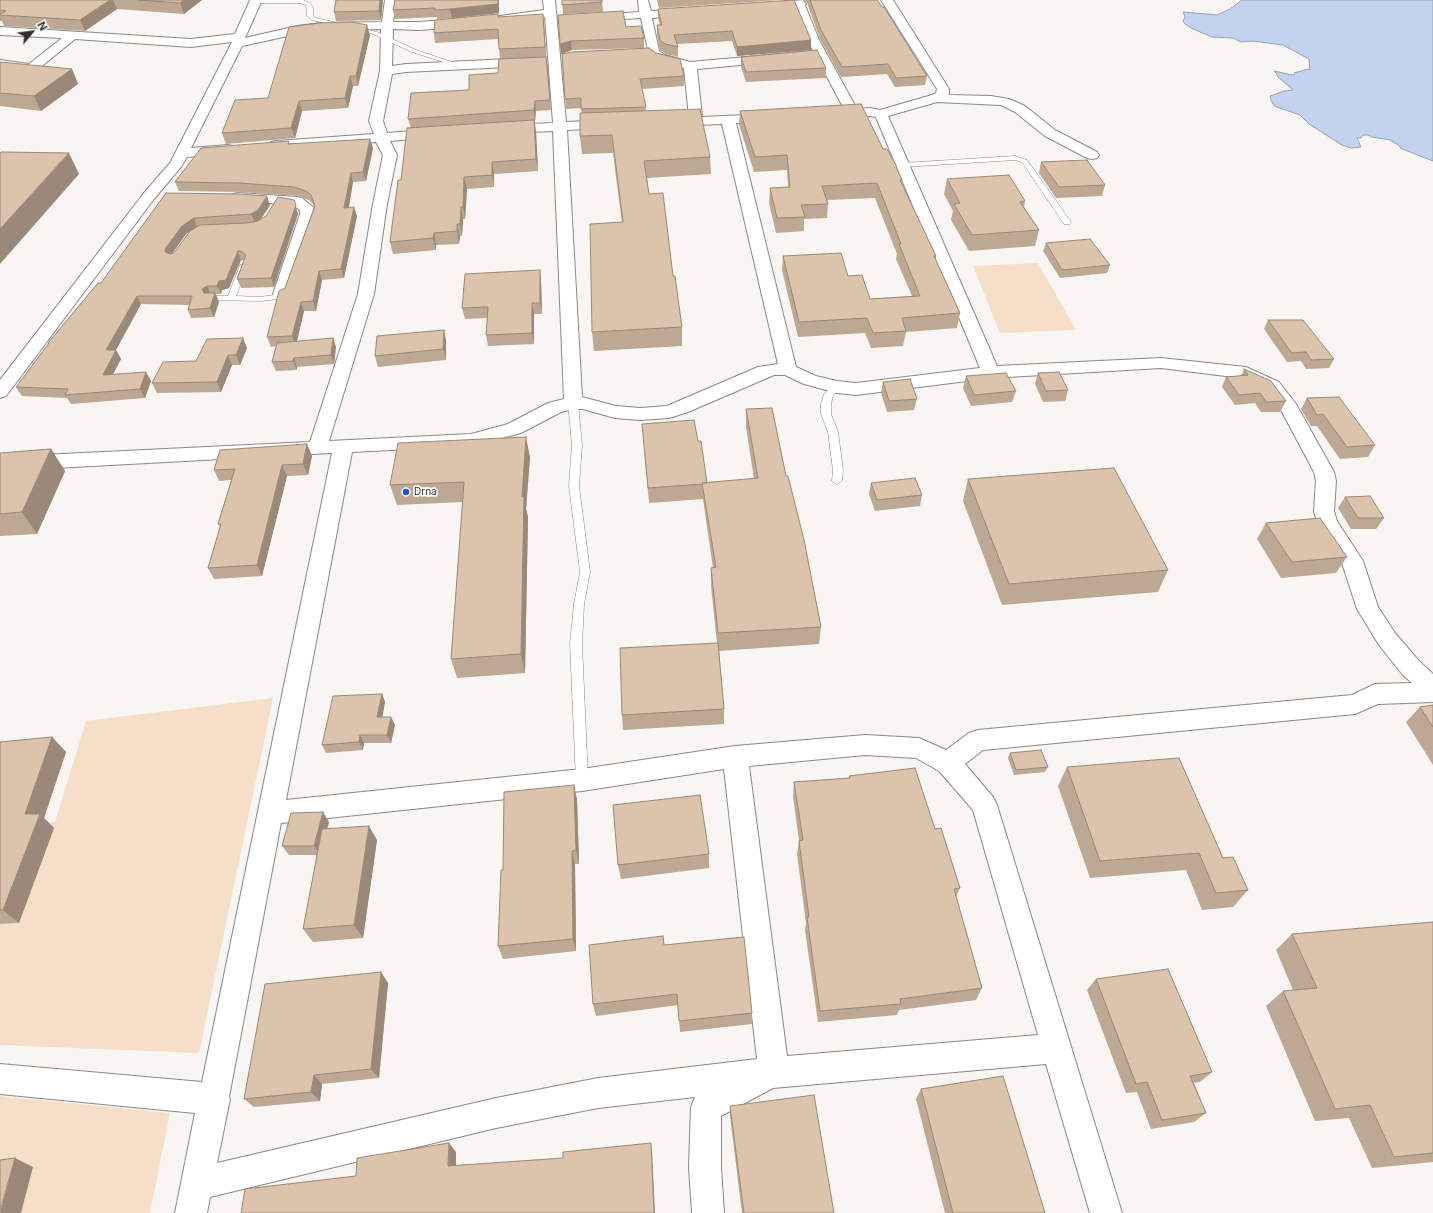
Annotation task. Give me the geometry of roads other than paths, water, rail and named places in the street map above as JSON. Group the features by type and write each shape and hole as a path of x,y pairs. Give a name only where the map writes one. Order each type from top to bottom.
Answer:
{"street":[{"path":"0,392 149,196 176,164 238,40 256,0"},
{"path":"317,449 366,294 380,204 390,155 376,121 386,71 387,32 391,0"},
{"path":"549,0 553,18 546,62 560,125 573,403"},
{"path":"643,0 653,52"},
{"path":"888,0 943,89 942,95 937,98"},
{"path":"754,8 799,2 813,40 853,113"},
{"path":"582,18 700,11"},
{"path":"492,20 553,18"},
{"path":"0,31 191,42 238,40 297,30 346,26 387,32 418,26 476,22"},
{"path":"6,44 22,33"},
{"path":"0,64 32,68 72,36"},
{"path":"638,52 653,52 661,58 690,66 821,54"},
{"path":"386,71 406,68 458,65 546,62 566,58"},
{"path":"690,66 696,121"},
{"path":"822,115 870,112 880,114 937,98 964,98 1004,102 1020,109 1050,133 1092,155"},
{"path":"880,114 991,372"},
{"path":"658,122 783,117"},
{"path":"728,120 788,370"},
{"path":"493,130 560,125 628,123"},
{"path":"266,146 445,132"},
{"path":"181,153 243,148"},
{"path":"149,196 165,196"},
{"path":"226,197 277,202 297,201 307,208 308,214 281,294"},
{"path":"0,464 343,448 471,440 514,429 555,407 573,403 584,403 615,412 640,414 669,412 764,371 774,369 788,370 810,380 837,387 856,389 991,372 1161,363 1246,373 1273,386 1289,408 1324,472 1326,481 1324,511 1327,522 1352,561 1368,609 1387,638 1411,668 1433,688"},
{"path":"191,1213 343,448"},
{"path":"948,763 978,740 1355,704 1375,694 1433,692"},
{"path":"271,813 582,780 735,757 865,745 919,748 948,763 984,805 1106,1213"},
{"path":"735,757 772,1058 770,1073"},
{"path":"197,1184 496,1113 590,1095 770,1073 1056,1048"},
{"path":"708,1213 705,1167 706,1107 770,1073"},
{"path":"0,1080 214,1099"}],"lane":[{"path":"256,0 301,1 308,4 310,8 310,16 314,19 328,24 346,26"},
{"path":"387,32 409,49 458,65"},
{"path":"903,165 1015,158 1025,161 1067,222"},
{"path":"231,298 244,263"},
{"path":"211,298 260,299 276,297 281,294"},
{"path":"837,387 829,394 826,404 826,414 833,432 838,470 837,481"},
{"path":"573,403 577,445 574,486 585,572 579,604 576,644 582,780"}],"water":[{"path":"1242,0 1433,0 1433,161 1400,148 1400,146 1390,140 1368,135 1363,135 1361,138 1357,138 1361,147 1351,148 1342,145 1309,124 1300,115 1274,106 1271,100 1270,96 1284,91 1293,90 1277,76 1274,71 1292,75 1308,69 1310,70 1309,59 1283,45 1253,41 1241,42 1233,38 1212,37 1191,28 1183,21 1185,17 1183,12 1217,15 1230,9"}],"place":[{"name":"Drna","path":"406,492"}]}
